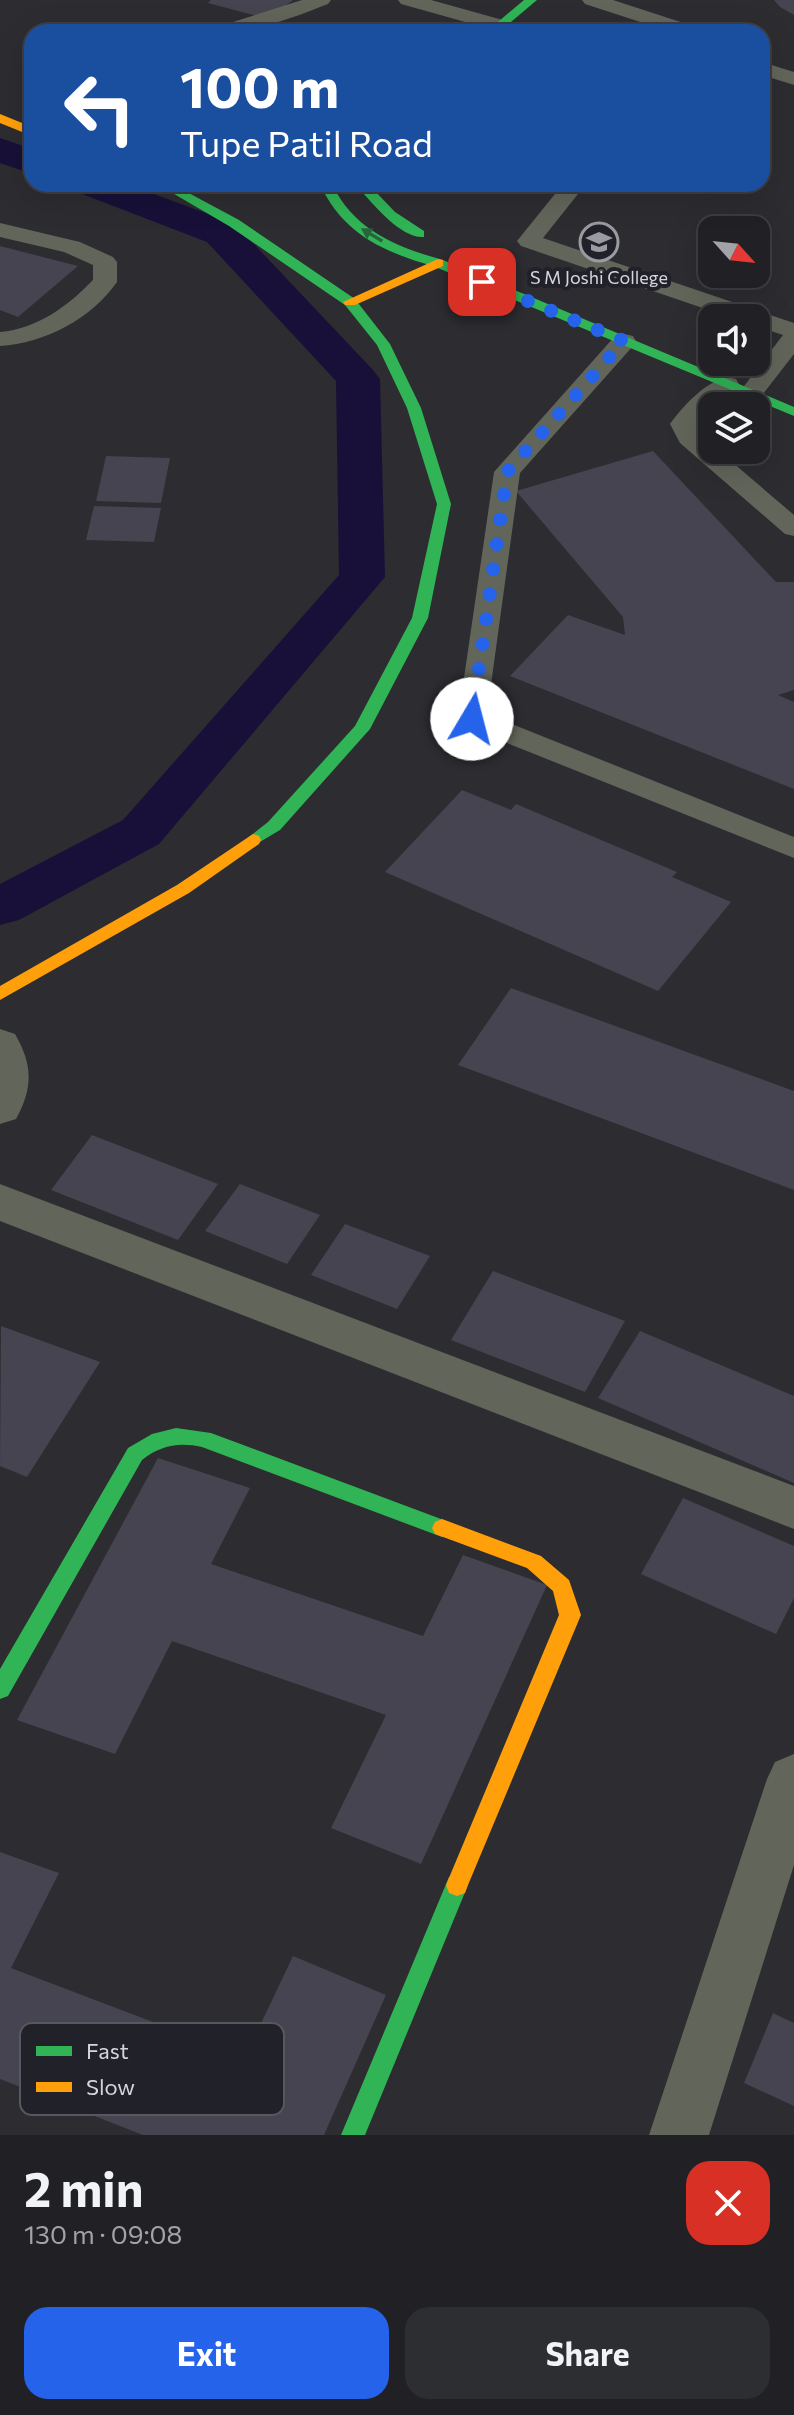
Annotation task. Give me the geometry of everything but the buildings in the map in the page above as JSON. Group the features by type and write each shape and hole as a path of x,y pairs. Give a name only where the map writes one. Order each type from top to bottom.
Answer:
{"street":[{"path":"501,24 531,0"},
{"path":"0,118 24,128"},
{"path":"0,994 183,889 274,826 362,729 420,618 444,504 414,408 383,344 350,302 234,223 178,192"},
{"path":"329,192 335,207 367,234 412,257 438,263 794,412"},
{"path":"372,192 395,221 441,246 438,263"},
{"path":"350,302 438,263"},
{"path":"0,1045 8,1067 7,1094 0,1107"},
{"path":"0,1202 794,1508"},
{"path":"0,1689 135,1454 145,1444 161,1437 186,1434 204,1439 534,1562 562,1586 570,1615 353,2135"},
{"path":"679,2135 794,1779"}],"lane":[{"path":"252,24 321,0"},
{"path":"408,0 483,24"},
{"path":"592,0 667,24"},
{"path":"770,71 794,79"},
{"path":"569,192 529,241 794,331"},
{"path":"0,230 72,247 105,262 105,282 90,298 44,328 14,339 0,339"},
{"path":"794,338 738,389 693,411 683,424 689,438 794,528"},
{"path":"624,341 507,472 472,719 794,848"}],"waterway":[{"path":"0,150 24,159"},
{"path":"0,907 141,832 362,577 358,379 221,233 112,192"}],"traffic: fast":[{"path":"502,24 531,0"},
{"path":"178,192 234,223 350,302 383,344 414,408 444,504 420,618 362,729 274,826 253,840"},
{"path":"330,192 344,215 386,245 438,263 794,412"},
{"path":"369,192 390,215 419,234"},
{"path":"0,1689 135,1454 159,1439 176,1436 204,1439 442,1528"},
{"path":"353,2135 457,1885"}],"traffic: slow":[{"path":"0,118 24,128"},
{"path":"350,302 438,263"},
{"path":"0,994 183,889 253,840"},
{"path":"442,1528 534,1562 562,1586 570,1615 457,1885"}],"place":[{"name":"S M Joshi College","path":"599,242"}],"route":[{"path":"472,719 507,472 624,341 482,282"}]}
